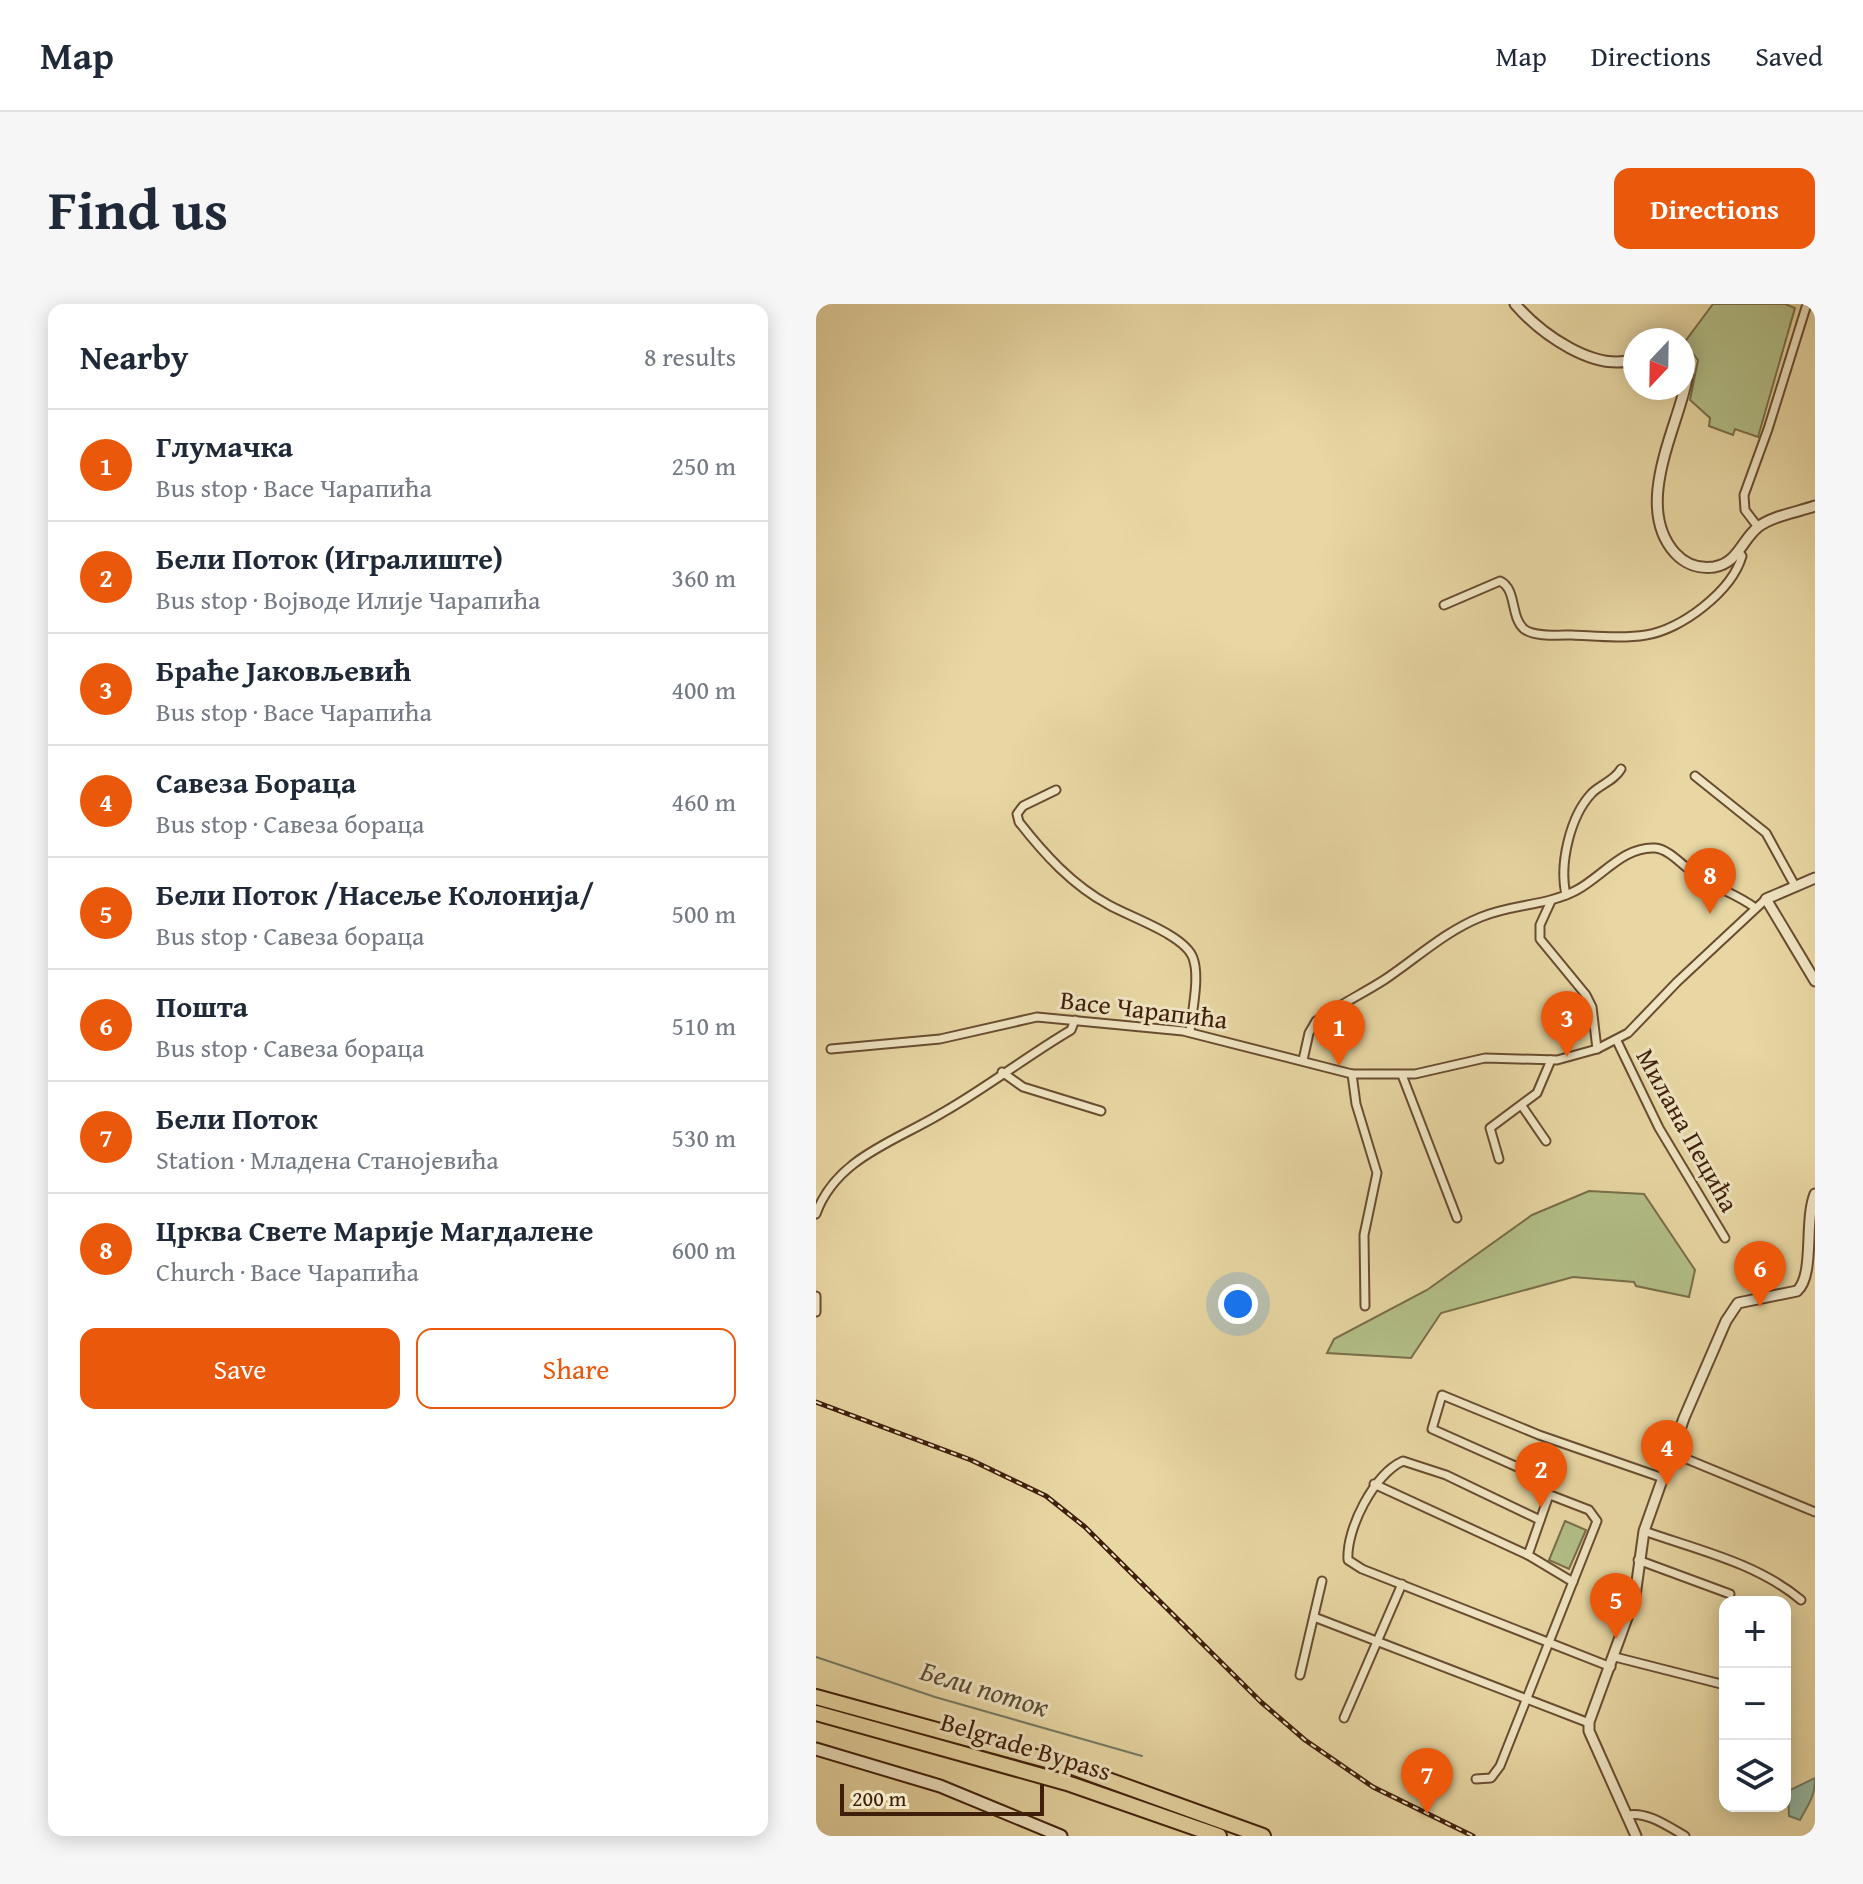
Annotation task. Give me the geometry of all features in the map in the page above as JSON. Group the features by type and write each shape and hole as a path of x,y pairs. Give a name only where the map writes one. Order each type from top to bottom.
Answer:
{"highway":[{"name":"Belgrade Bypass","path":"816,1697 1072,1767 1263,1836"},
{"name":"Belgrade Bypass","path":"816,1713 1067,1783 1219,1836"}],"main road":[{"path":"816,1749 911,1776 1061,1836"}],"street":[{"path":"1515,304 1538,325 1594,359 1623,362"},
{"path":"1758,527 1748,516 1744,495 1807,304"},
{"path":"1682,400 1659,474 1664,534 1677,555 1695,566 1716,567 1739,552 1758,527 1815,506"},
{"path":"1444,605 1500,581 1507,586 1520,623 1529,631 1551,635 1647,635 1691,615 1710,599 1735,572 1742,556 1739,552"},
{"path":"1566,895 1567,854 1577,818 1594,791 1621,769"},
{"path":"1695,776 1766,833 1794,884"},
{"path":"1056,790 1020,808 1019,822 1065,873 1086,891 1175,939 1190,953 1194,975 1190,1032"},
{"path":"1303,1060 1309,1033 1316,1021 1388,977 1429,945 1490,913 1566,895 1590,882 1616,861 1655,848 1754,907"},
{"name":"Васе Чарапића","path":"831,1049 940,1039 1037,1017 1190,1032 1352,1074 1402,1075 1485,1058 1551,1060 1617,1041 1754,907 1794,884 1815,878"},
{"path":"1766,899 1815,981"},
{"path":"1551,901 1540,925 1540,939 1586,995 1592,1007 1597,1049"},
{"path":"816,1214 823,1199 865,1153 941,1114 1071,1030 1075,1020"},
{"name":"Милана Пецића","path":"1617,1041 1659,1128 1725,1238"},
{"path":"1499,1159 1490,1128 1540,1089 1551,1060"},
{"path":"1002,1072 1023,1087 1101,1111"},
{"path":"1352,1074 1356,1104 1377,1173 1364,1235 1365,1306"},
{"path":"1402,1075 1457,1218"},
{"path":"1522,1106 1546,1141"},
{"path":"1636,1836 1590,1734 1589,1723 1635,1596 1644,1531 1672,1453 1734,1306 1797,1291 1803,1286 1808,1273 1809,1213 1815,1194"},
{"path":"816,1296 816,1312"},
{"path":"1476,1779 1491,1778 1497,1772 1597,1521 1589,1510 1549,1495 1544,1491 1544,1479 1431,1427 1441,1396 1446,1394 1539,1435 1663,1478"},
{"path":"1672,1453 1815,1512"},
{"path":"1540,1520 1414,1462 1397,1463 1374,1484 1348,1560 1611,1667"},
{"path":"1374,1484 1528,1555 1573,1582"},
{"path":"1528,1555 1549,1495"},
{"path":"1644,1531 1753,1569 1782,1584 1801,1600"},
{"path":"1638,1560 1730,1594"},
{"path":"1300,1675 1322,1581"},
{"path":"1344,1718 1402,1584"},
{"path":"1314,1617 1589,1723"},
{"path":"1615,1657 1719,1683"},
{"path":"1628,1815 1648,1818 1685,1836"}],"shaded area":[{"path":"1713,304 1785,304 1795,308 1758,437 1735,429 1733,435 1709,426 1710,418 1690,400 1695,400 1698,360 1695,356 1695,328"},
{"path":"1589,1191 1644,1194 1695,1270 1689,1297 1636,1286 1634,1282 1573,1277 1441,1313 1411,1358 1327,1353 1334,1339 1427,1290 1532,1215"},
{"path":"1565,1521 1586,1530 1569,1569 1549,1560"},
{"path":"1815,1778 1812,1796 1800,1820 1789,1816 1791,1790"}],"waterway":[{"name":"Бели поток","path":"816,1657 935,1697 1142,1756"}],"railway":[{"path":"816,1402 971,1460 1046,1496 1085,1527 1261,1702 1305,1740 1373,1787 1473,1836"}],"place":[{"name":"Црква Свете Марије Магдалене","path":"1710,914"},
{"name":"Браће Јаковљевић","path":"1567,1057"},
{"name":"Глумачка","path":"1339,1066"},
{"name":"Пошта","path":"1760,1307"},
{"name":"Савеза Бораца","path":"1667,1486"},
{"name":"Бели Поток (Игралиште)","path":"1541,1508"},
{"name":"Бели Поток /Насеље Колонија/","path":"1616,1639"},
{"name":"Бели Поток","path":"1427,1814"}]}
